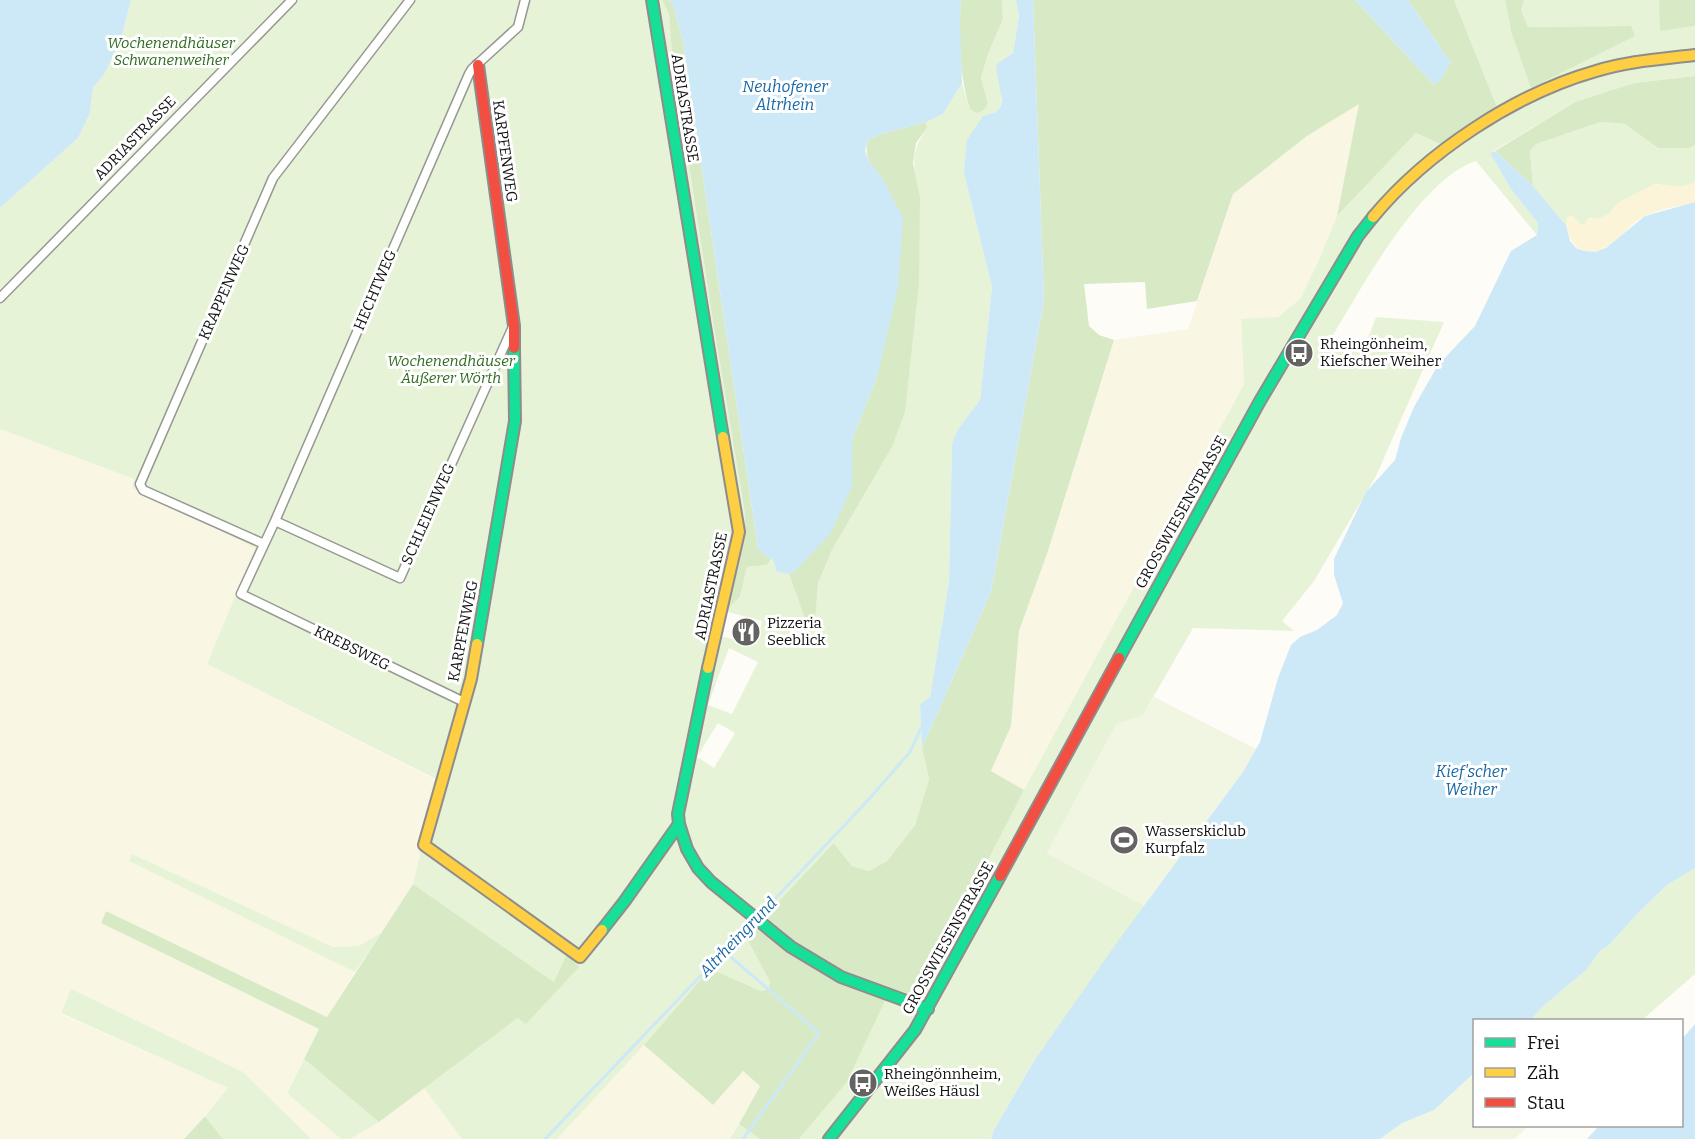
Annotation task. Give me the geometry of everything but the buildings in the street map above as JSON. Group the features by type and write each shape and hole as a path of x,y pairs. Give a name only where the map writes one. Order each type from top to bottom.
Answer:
{"street":[{"name":"ADRIASTRASSE","path":"0,298 292,0"},
{"name":"KRAPPENWEG","path":"264,544 143,490 140,484 273,178 410,0"},
{"name":"HECHTWEG","path":"241,594 275,521 469,74 518,27 525,0"},
{"name":"ADRIASTRASSE","path":"652,0 739,532 694,731 678,814 679,824 687,849 698,868 711,882 791,947 841,977 928,1009"},
{"name":"GROSSWIESENSTRASSE","path":"829,1139 898,1054 928,1009 1143,611 1260,401 1372,216 1387,199 1432,161 1481,125 1524,100 1597,71 1695,55"},
{"name":"KARPFENWEG","path":"478,64 514,326 515,396 512,447 471,679 424,845 580,957 624,902 679,824"},
{"name":"SCHLEIENWEG","path":"275,521 400,578 514,326"},
{"name":"KREBSWEG","path":"241,594 464,702"}],"shaded area":[{"path":"1360,103 1337,216 1300,299 1278,317 1241,320 1244,384 1024,790 991,771 1011,726 1019,631 1048,551 1114,340 1188,329 1233,194 1307,136"},
{"path":"0,429 134,479 132,488 255,548 207,664 438,781 413,884 382,932 360,946 333,947 132,854 129,861 355,972 327,1017 106,911 101,923 319,1029 287,1092 341,1139 311,1139 242,1072 72,990 61,1014 229,1088 184,1139 0,1139"},
{"path":"644,1045 713,1105 743,1071 760,1086 730,1139 557,1139"},
{"path":"424,1088 462,1139 350,1139 379,1122"}],"green space":[{"name":"Wochenendhäuser Äußerer Wörth","path":"131,0 662,0 669,15 672,54 745,514 741,550 725,610 740,597 747,567 767,565 771,559 777,572 789,574 807,623 815,622 818,583 832,550 892,447 920,197 914,161 917,146 927,128 926,122 943,114 962,83 970,109 988,103 981,78 988,54 1003,19 1002,0 1016,0 1019,17 1013,53 998,64 996,69 1001,91 1000,107 992,114 983,116 964,173 992,287 980,400 958,429 952,445 949,582 930,698 920,704 922,748 929,779 915,825 887,861 869,871 852,866 835,844 747,939 770,982 768,989 761,991 713,970 707,972 644,1045 557,1139 462,1139 424,1088 518,1018 554,982 413,884 438,780 207,664 255,548 132,488 134,479 0,429 0,208 78,138 90,113 93,88 105,73 122,35","holes":["725,611 762,621 757,644 719,636","729,648 758,662 732,714 708,705","718,723 735,733 714,768 697,757"]},
{"path":"662,0 669,0 673,4 683,42 758,548 771,559 767,565 747,567 740,597 725,611 740,551 745,514 672,54 669,15"},
{"path":"961,0 1002,0 1003,19 988,54 981,78 988,103 984,110 977,113 970,109 962,69"},
{"path":"1033,0 1355,0 1434,85 1451,63 1408,0 1454,0 1497,107 1442,145 1416,133 1337,216 1359,104 1307,136 1233,194 1197,301 1147,309 1145,282 1084,284 1089,326 1099,335 1114,340 1048,551 1019,631 1011,726 991,771 1024,790 917,998 890,990 847,1082 799,1139 760,1139 739,1124 760,1086 743,1071 713,1105 644,1045 707,972 713,970 761,991 768,989 770,982 747,939 748,934 834,843 852,866 869,871 887,861 915,825 929,779 922,748 991,592 1044,300"},
{"path":"1454,0 1505,0 1511,31 1631,26 1528,27 1521,10 1524,0 1659,0 1661,30 1695,26 1695,76 1634,83 1575,102 1490,153 1511,189 1538,223 1537,235 1476,161 1454,172 1433,190 1412,214 1373,269 1327,345 1347,352 1360,348 1369,336 1376,317 1444,322 1376,476 1314,581 1282,621 1294,631 1193,628 1143,715 1116,725 1047,853 1145,906 1034,1061 991,1139 799,1139 847,1082 890,989 917,997 1024,790 1244,384 1241,319 1278,317 1300,299 1337,216 1416,133 1442,145 1497,107"},
{"path":"1505,0 1524,0 1521,10 1528,27 1631,26 1635,36 1531,88 1511,31"},
{"path":"1659,0 1695,0 1695,26 1660,31"},
{"path":"1695,76 1695,145 1689,148 1658,148 1625,124 1601,122 1536,144 1530,151 1533,186 1495,151 1575,102 1634,83"},
{"path":"926,122 927,128 916,143 913,163 920,197 919,283 905,412 892,447 832,550 818,583 815,623 807,624 789,574 796,570 852,487 852,440 877,377 883,179 868,157 868,140 881,134"},
{"path":"1601,122 1625,124 1658,148 1688,148 1695,145 1695,183 1680,187 1655,184 1618,203 1609,214 1599,219 1590,218 1581,225 1573,216 1567,218 1566,225 1533,186 1530,151 1536,144"},
{"path":"1154,697 1256,749 1243,772 1145,906 1047,853 1116,725 1143,715"},
{"path":"132,854 333,947 359,946 382,932 355,972 129,861"},
{"path":"1695,868 1695,974 1643,1019 1532,1019 1541,1008 1586,970 1601,950 1608,946 1667,885"},
{"path":"413,884 554,982 567,954 579,967 526,1024 518,1018 379,1122 304,1059 319,1029 101,923 106,911 327,1017"},
{"path":"71,989 243,1072 311,1139 223,1139 205,1116 228,1088 61,1013"},
{"path":"304,1059 379,1122 350,1139 341,1139 287,1093"},
{"path":"1473,1074 1473,1127 1527,1127 1515,1139 1380,1139 1402,1123 1434,1110"},
{"path":"205,1116 223,1139 184,1139"},
{"path":"739,1124 760,1139 730,1139"}],"sand":[{"path":"1695,183 1695,202 1645,216 1599,251 1582,250 1570,239 1566,224 1569,216 1573,216 1581,225 1585,224 1587,219 1599,219 1609,214 1618,203 1655,184 1680,187"}],"water":[{"path":"0,0 131,0 122,35 105,73 93,88 90,113 78,138 0,208"},
{"name":"Neuhofener Altrhein","path":"669,0 961,0 962,83 943,114 926,122 881,134 868,140 865,151 869,161 883,179 903,218 898,288 877,377 852,440 852,487 830,534 796,570 789,574 777,572 773,560 765,556 758,548 683,42 673,4"},
{"path":"1016,0 1033,0 1044,300 991,592 922,748 920,704 930,697 949,582 952,444 958,429 980,400 992,287 964,173 967,140 983,116 996,112 1001,106 996,69 997,64 1013,53 1019,17"},
{"path":"1355,0 1408,0 1451,63 1440,80 1434,85"},
{"name":"Kief'scher Weiher","path":"1495,151 1533,186 1566,225 1570,241 1576,248 1584,251 1595,252 1606,248 1645,216 1695,202 1695,868 1667,885 1608,946 1601,950 1586,970 1541,1008 1532,1019 1473,1019 1473,1074 1434,1110 1402,1123 1380,1139 991,1139 1034,1061 1118,941 1243,772 1260,742 1278,678 1291,645 1337,615 1343,603 1334,575 1334,559 1366,492 1395,460 1414,407 1438,365 1475,326 1511,251 1537,235 1538,223 1511,189 1490,153"},
{"path":"1695,1024 1695,1139 1587,1139 1598,1127 1683,1127 1683,1038"}],"waterway":[{"name":"Altrheingrund","path":"758,917 910,752 921,728"},
{"name":"Altrheingrund","path":"545,1139 753,921"},
{"path":"725,952 819,1033 743,1139"}],"traffic: fast":[{"path":"652,0 723,437"},
{"path":"1119,658 1260,401 1358,236 1373,217"},
{"path":"477,644 515,421 514,348"},
{"path":"708,668 678,814 687,849 698,868 711,882 791,947 841,977 928,1009"},
{"path":"602,930 679,824"},
{"path":"829,1139 915,1030 1000,876"}],"traffic: slow":[{"path":"1373,217 1419,170 1446,148 1474,128 1535,94 1565,81 1620,65 1695,55"},
{"path":"708,668 739,532 723,437"},
{"path":"477,644 471,679 424,845 580,957 602,930"}],"traffic: jam":[{"path":"478,65 514,326 514,348"},
{"path":"1000,876 1119,658"}],"place":[{"name":"Rheingönheim, Kiefscher Weiher","path":"1299,353"},
{"name":"Pizzeria Seeblick","path":"746,632"},
{"name":"Wasserskiclub Kurpfalz","path":"1124,840"},
{"name":"Rheingönnheim, Weißes Häusl","path":"863,1083"}],"park label":[{"name":"Wochenendhäuser Schwanenweiher","path":"171,52"}]}
